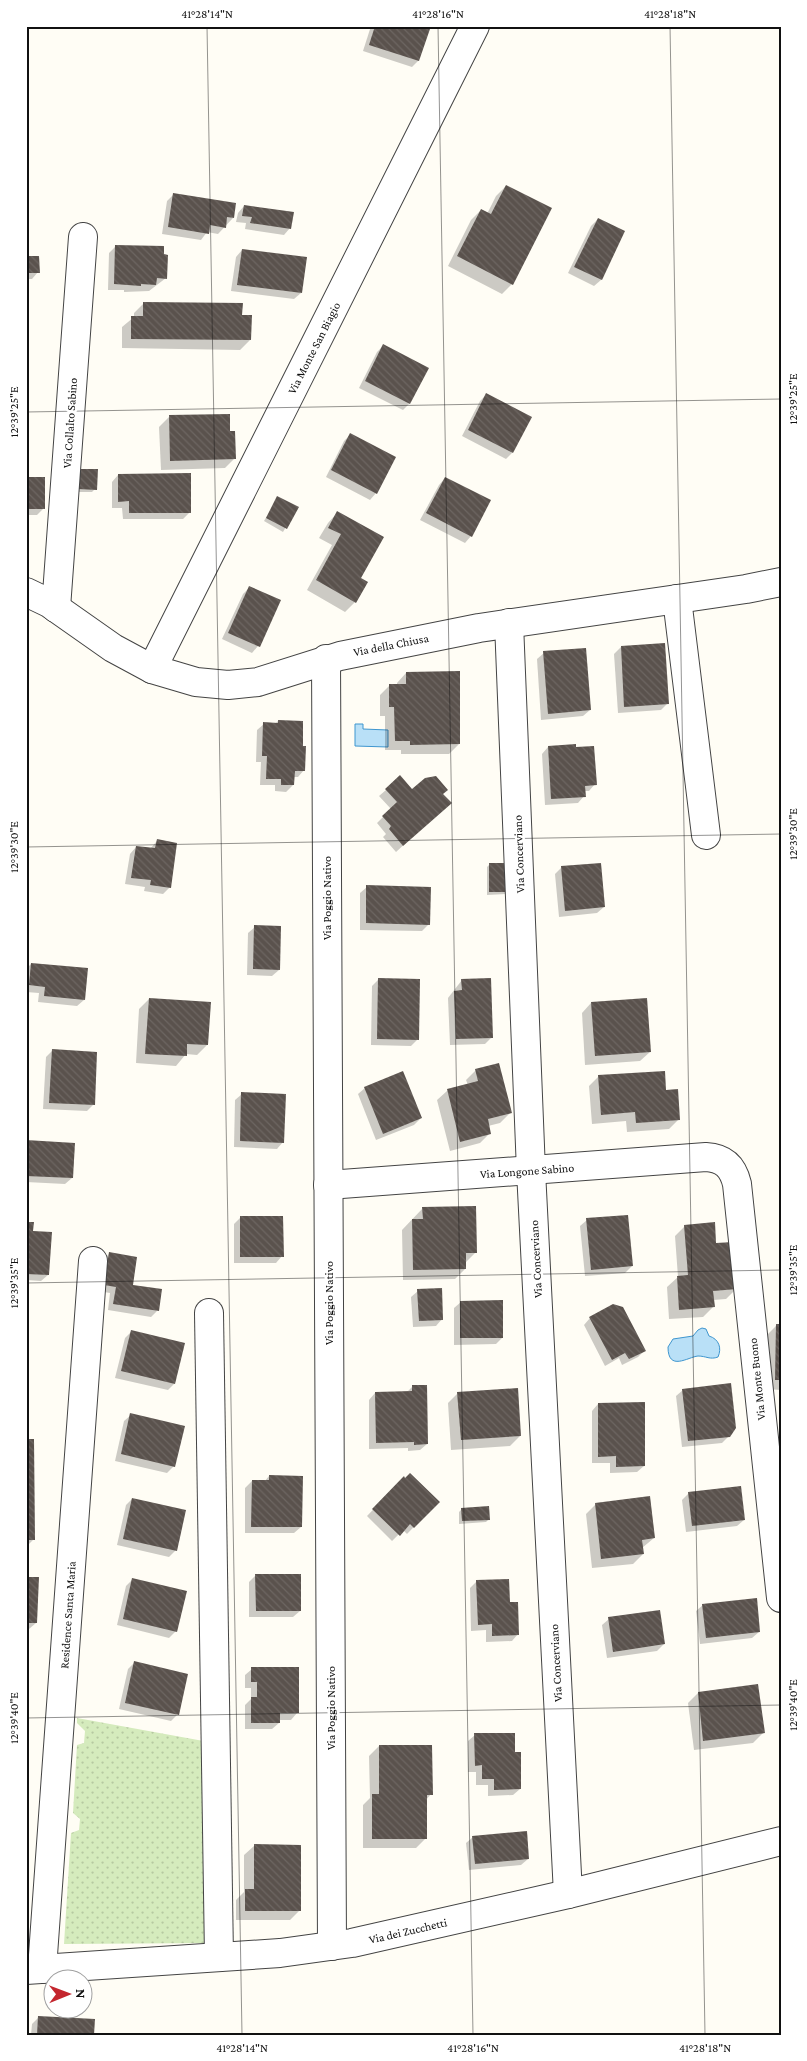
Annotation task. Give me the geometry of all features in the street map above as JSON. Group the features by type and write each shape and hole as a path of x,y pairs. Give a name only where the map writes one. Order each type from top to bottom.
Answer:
{"street":[{"name":"Via Monte San Biagio","path":"152,669 475,26"},
{"name":"Via Collalto Sabino","path":"56,608 83,237"},
{"name":"Via della Chiusa","path":"26,592 42,598 106,644 152,669 196,682 238,685 268,680 326,659 509,623 746,589 781,582"},
{"path":"677,598 706,835"},
{"name":"Via Concerviano","path":"509,623 531,1171 568,1894"},
{"name":"Via Poggio Nativo","path":"326,659 332,1946"},
{"name":"Via Longone Sabino","path":"328,1185 706,1157 725,1162"},
{"name":"Via Monte Buono","path":"725,1162 733,1172 737,1184 781,1598"},
{"name":"Residence Santa Maria","path":"34,1969 93,1261"},
{"path":"210,1313 219,1957"},
{"name":"Via dei Zucchetti","path":"34,1969 280,1953 332,1946 390,1936 781,1841"}],"green space":[{"path":"77,1718 209,1742 211,1943 64,1944 71,1833 79,1830 80,1819 73,1813 77,1745 84,1743 85,1731 77,1723"}],"water":[{"path":"355,724 363,724 363,729 388,730 388,747 355,746"},
{"path":"702,1328 706,1329 709,1336 720,1347 718,1357 698,1356 679,1361 671,1359 668,1347 673,1339 693,1336"}],"building":[{"path":"375,26 431,26 419,61 369,45"},
{"path":"506,185 552,208 513,285 457,256 481,209 491,214"},
{"path":"173,193 236,203 234,218 227,217 226,228 210,225 209,234 168,227"},
{"path":"244,205 294,212 291,229 250,223 252,217 242,216"},
{"path":"598,218 625,231 602,280 574,267"},
{"path":"115,245 164,246 164,254 168,255 167,279 157,278 156,285 114,284"},
{"path":"242,249 307,257 302,293 237,285"},
{"path":"26,256 39,256 40,273 26,273"},
{"path":"143,302 243,303 242,315 252,315 251,340 131,339 131,316 143,316"},
{"path":"383,344 429,368 410,404 365,381"},
{"path":"486,393 532,417 513,453 468,430"},
{"path":"230,414 230,431 235,431 236,459 170,461 169,415"},
{"path":"350,433 396,457 377,494 331,470"},
{"path":"78,469 98,469 97,490 78,489"},
{"path":"191,473 191,513 129,513 129,501 118,502 118,474"},
{"path":"26,477 45,477 45,509 26,509"},
{"path":"445,477 491,500 472,537 426,513"},
{"path":"277,496 299,507 287,529 266,518"},
{"path":"337,511 384,537 361,578 368,582 356,603 316,580 341,534 328,528"},
{"path":"249,586 281,600 260,647 228,633"},
{"path":"665,643 669,704 624,707 621,646"},
{"path":"586,648 591,710 548,714 543,651"},
{"path":"460,671 460,744 410,745 410,741 395,741 394,707 389,707 389,684 406,684 406,672"},
{"path":"278,720 303,721 303,746 306,746 305,771 295,771 294,785 281,785 281,779 266,779 267,756 262,756 263,722 278,723"},
{"path":"576,744 576,747 594,746 597,785 585,786 586,797 551,799 548,746"},
{"path":"400,775 412,789 425,778 436,776 448,790 443,794 452,803 403,846 389,829 391,826 382,816 397,802 385,789"},
{"path":"157,839 177,843 171,888 150,885 151,880 131,878 136,846 155,848"},
{"path":"489,863 510,863 511,892 489,892"},
{"path":"601,863 605,907 565,911 561,866"},
{"path":"366,885 431,887 430,925 366,923"},
{"path":"254,925 281,926 280,970 253,969"},
{"path":"31,963 88,968 85,1000 44,996 45,987 29,985"},
{"path":"378,978 420,979 419,1040 377,1039"},
{"path":"491,978 493,1038 456,1039 454,991 462,990 461,979"},
{"path":"149,998 211,1002 208,1045 187,1044 187,1056 145,1054"},
{"path":"647,998 651,1052 595,1056 591,1002"},
{"path":"52,1049 97,1052 95,1105 49,1103"},
{"path":"499,1063 512,1113 488,1119 491,1134 460,1142 447,1089 478,1081 475,1069"},
{"path":"403,1071 422,1118 383,1134 364,1087"},
{"path":"665,1071 666,1090 678,1089 680,1120 636,1123 635,1112 601,1115 598,1075"},
{"path":"241,1092 286,1094 284,1143 240,1141"},
{"path":"26,1140 75,1143 73,1178 26,1176"},
{"path":"476,1206 477,1253 466,1253 466,1269 413,1270 412,1219 423,1219 422,1207"},
{"path":"628,1215 633,1266 591,1270 586,1218"},
{"path":"240,1216 283,1216 284,1257 240,1257"},
{"path":"26,1222 34,1222 33,1231 52,1232 49,1275 26,1274"},
{"path":"715,1222 716,1243 733,1242 737,1289 713,1291 715,1307 679,1310 677,1276 688,1275 684,1225"},
{"path":"109,1252 137,1257 133,1285 162,1289 159,1311 113,1304 116,1287 104,1285"},
{"path":"442,1288 443,1320 419,1321 417,1289"},
{"path":"503,1300 503,1338 460,1338 460,1301"},
{"path":"613,1304 623,1307 646,1351 629,1359 625,1353 612,1360 589,1317"},
{"path":"776,1324 781,1324 781,1380 775,1380"},
{"path":"131,1330 185,1343 175,1384 121,1371"},
{"path":"731,1383 736,1428 730,1437 688,1441 682,1389"},
{"path":"412,1385 427,1385 428,1444 414,1445 414,1442 376,1443 375,1392 412,1391"},
{"path":"518,1388 521,1436 461,1440 457,1392"},
{"path":"645,1402 645,1466 616,1467 616,1456 598,1457 598,1403"},
{"path":"130,1413 185,1426 175,1467 121,1454"},
{"path":"26,1439 34,1439 35,1540 26,1540"},
{"path":"410,1473 440,1502 414,1528 410,1524 400,1536 372,1509 404,1476 405,1478"},
{"path":"269,1475 303,1476 302,1527 251,1527 252,1480 269,1480"},
{"path":"741,1486 745,1520 692,1526 688,1492"},
{"path":"650,1496 655,1538 642,1540 644,1554 601,1559 595,1503"},
{"path":"132,1498 186,1510 177,1551 123,1539"},
{"path":"489,1506 490,1520 462,1521 461,1508"},
{"path":"255,1574 301,1574 301,1611 256,1611"},
{"path":"26,1577 39,1577 37,1623 26,1623"},
{"path":"132,1578 187,1591 177,1632 123,1619"},
{"path":"509,1579 510,1602 518,1602 519,1635 492,1636 492,1624 478,1625 476,1580"},
{"path":"757,1598 760,1632 706,1638 702,1604"},
{"path":"660,1610 665,1644 613,1652 608,1617"},
{"path":"134,1661 188,1674 179,1715 125,1703"},
{"path":"251,1667 299,1667 299,1713 280,1713 280,1723 251,1723 251,1697 257,1697 257,1682 251,1682"},
{"path":"758,1684 765,1733 703,1741 698,1692"},
{"path":"474,1733 515,1733 515,1752 521,1752 521,1789 494,1790 494,1779 482,1779 482,1765 475,1766"},
{"path":"379,1745 432,1745 433,1795 427,1795 427,1839 372,1839 372,1794 379,1794"},
{"path":"527,1831 529,1859 475,1864 472,1836"},
{"path":"254,1844 301,1845 301,1911 245,1911 245,1889 254,1889"},
{"path":"38,2016 42,2016 42,2018 95,2019 94,2035 37,2035"}]}
